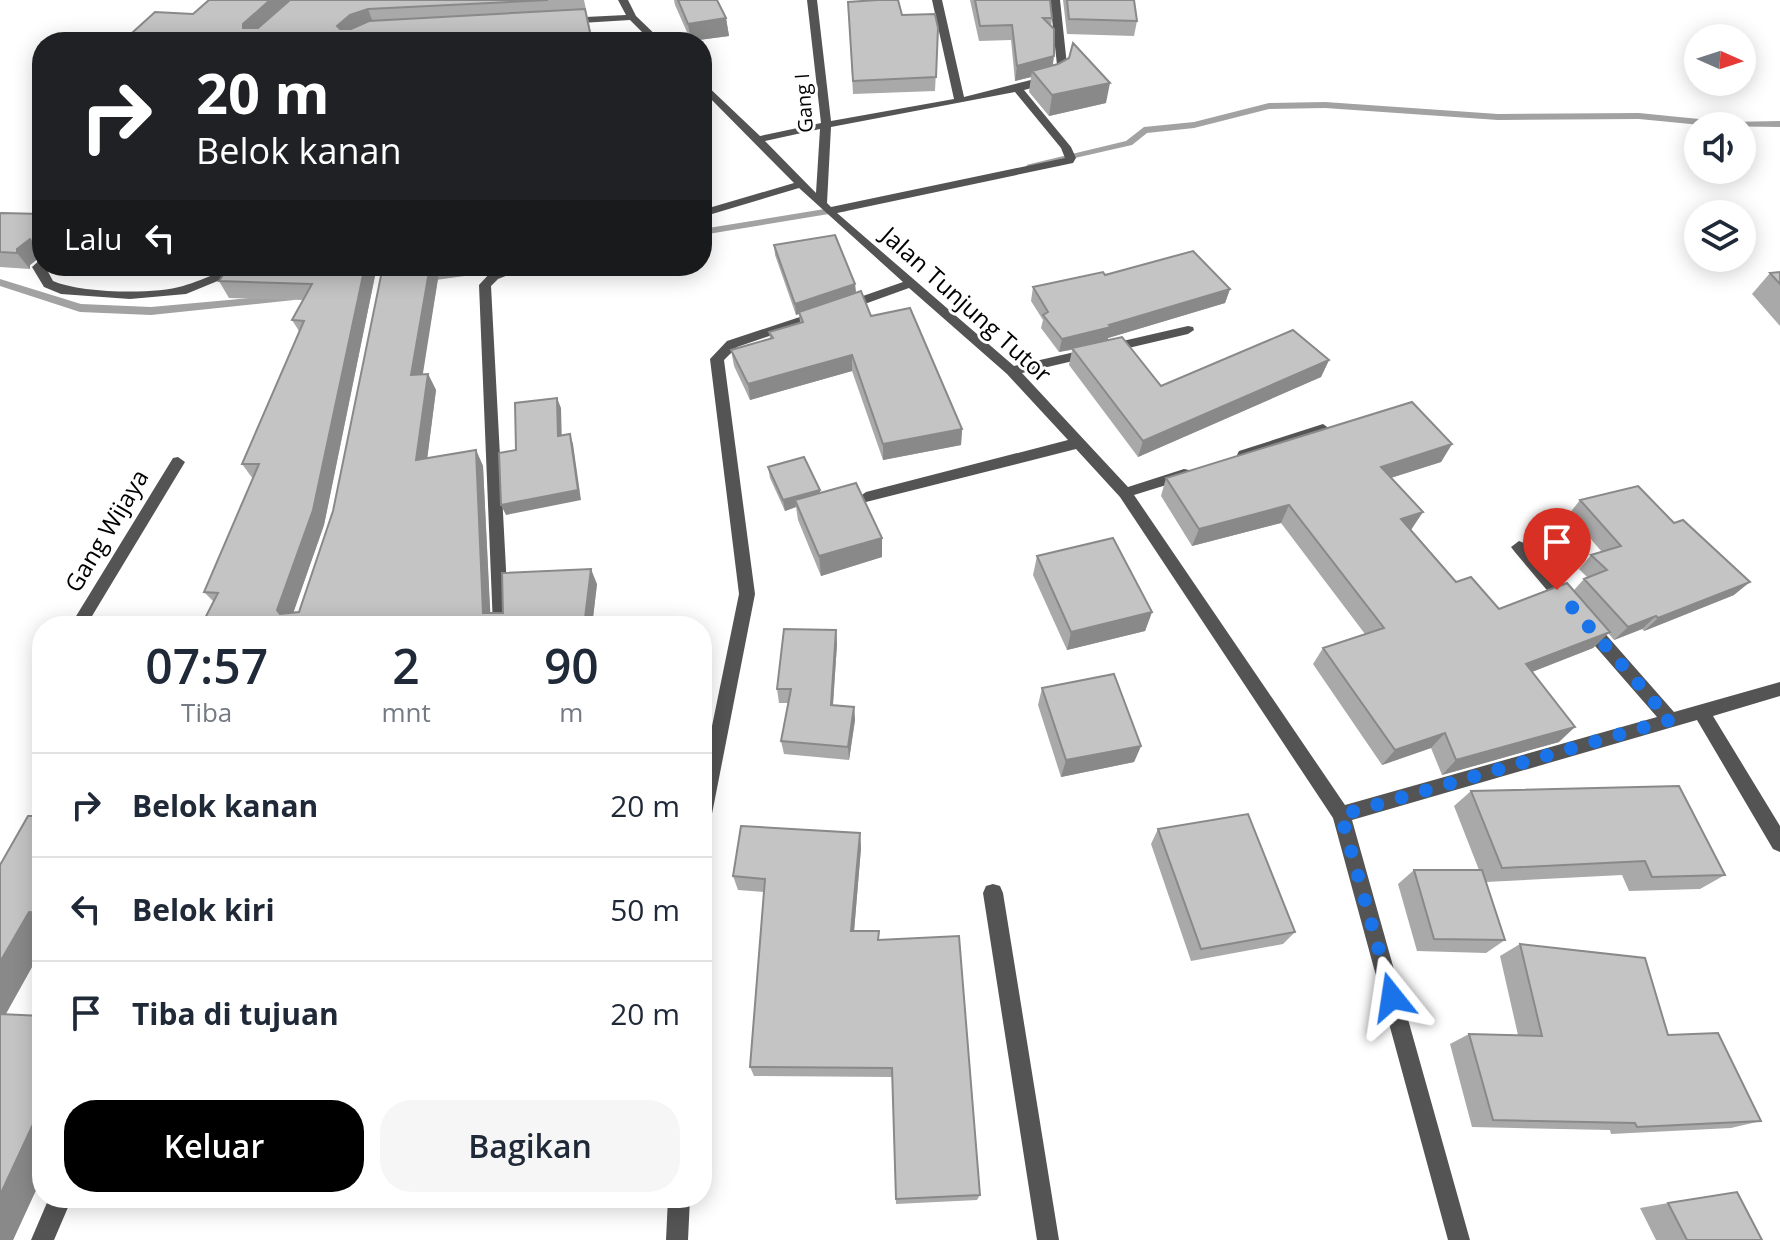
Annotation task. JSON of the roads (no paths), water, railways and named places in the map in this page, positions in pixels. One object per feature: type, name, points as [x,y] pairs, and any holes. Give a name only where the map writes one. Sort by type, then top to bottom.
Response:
[{"type":"street","points":[[623,0],[632,17],[648,32]]},
{"type":"street","name":"Gang I","points":[[812,0],[826,124],[825,207]]},
{"type":"street","points":[[937,0],[960,101]]},
{"type":"street","points":[[760,139],[1018,89],[1059,76],[1062,65],[1055,0]]},
{"type":"street","points":[[552,22],[632,17]]},
{"type":"street","points":[[825,207],[1069,161],[1071,158],[1066,147],[1018,89]]},
{"type":"street","name":"Jalan Tunjung Tutor","points":[[712,93],[825,207],[1012,371],[1125,493],[1341,815],[1459,1240]]},
{"type":"street","points":[[712,211],[801,184]]},
{"type":"street","points":[[43,276],[48,284],[65,291],[130,295],[182,291],[222,276]]},
{"type":"street","points":[[494,276],[485,285],[501,616]]},
{"type":"street","points":[[712,769],[747,594],[717,359],[732,344],[910,284]]},
{"type":"street","points":[[1012,371],[1188,330]]},
{"type":"street","points":[[1224,461],[1323,429]]},
{"type":"street","points":[[866,497],[1078,443]]},
{"type":"street","name":"Gang Wijaya","points":[[84,616],[178,462]]},
{"type":"street","points":[[1125,493],[1196,470]]},
{"type":"street","points":[[1519,547],[1670,720]]},
{"type":"street","points":[[1341,815],[1780,689]]},
{"type":"street","points":[[1701,712],[1780,843]]},
{"type":"street","points":[[993,893],[1048,1240]]},
{"type":"street","points":[[42,1240],[56,1208]]},
{"type":"street","points":[[677,1240],[679,1208]]},
{"type":"waterway","points":[[1031,165],[1129,143],[1144,130],[1194,125],[1269,106],[1325,105],[1498,117],[1639,116],[1729,125],[1780,124]]},
{"type":"waterway","points":[[712,230],[843,209]]},
{"type":"waterway","points":[[421,279],[443,276]]},
{"type":"waterway","points":[[0,282],[80,308],[151,311],[294,297]]}]
